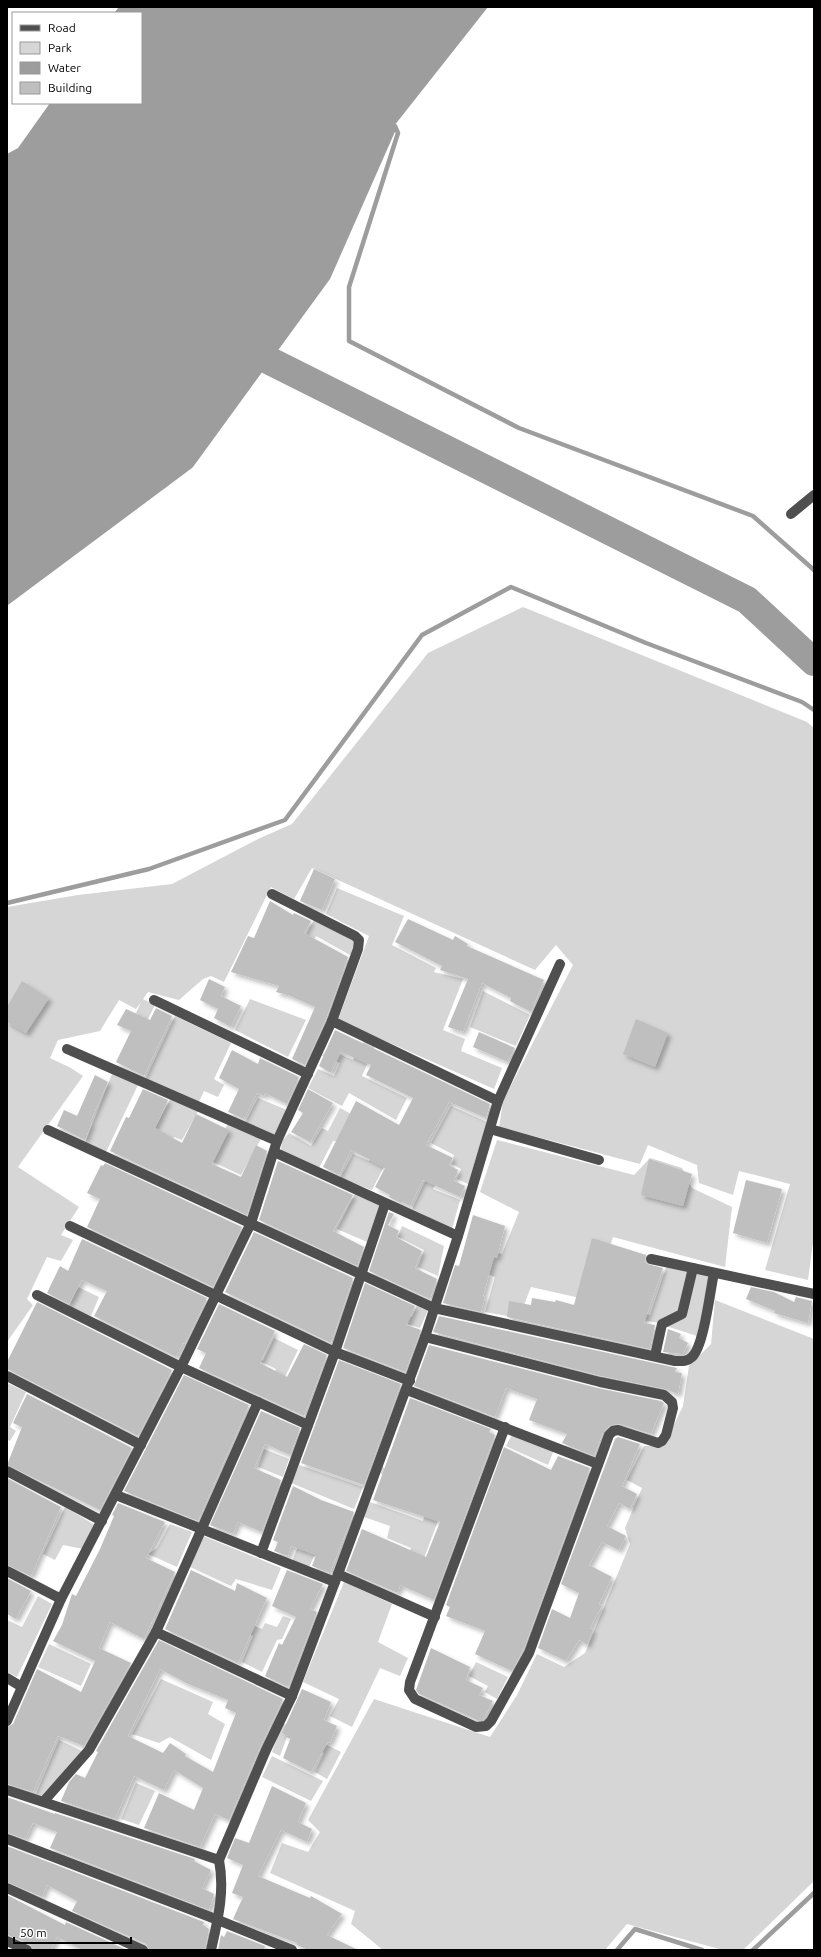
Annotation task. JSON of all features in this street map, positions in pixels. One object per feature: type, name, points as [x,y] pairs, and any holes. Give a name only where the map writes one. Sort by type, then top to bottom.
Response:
[{"type":"street","points":[[791,514],[814,495]]},
{"type":"street","points":[[804,502],[814,508]]},
{"type":"street","points":[[7,1721],[61,1599],[142,1445],[251,1223],[277,1141],[332,1021],[358,949],[359,940],[355,936],[272,894]]},
{"type":"street","points":[[211,1950],[218,1920],[222,1892],[222,1877],[218,1860],[266,1750],[292,1696],[337,1578],[425,1337],[458,1236],[498,1100],[560,964]]},
{"type":"street","points":[[154,1000],[308,1074]]},
{"type":"street","points":[[332,1021],[498,1100]]},
{"type":"street","points":[[67,1049],[277,1141]]},
{"type":"street","points":[[490,1129],[599,1160]]},
{"type":"street","points":[[48,1130],[434,1308],[655,1356],[686,1362],[695,1354],[699,1345],[714,1273]]},
{"type":"street","points":[[274,1152],[385,1204],[458,1236]]},
{"type":"street","points":[[261,1553],[335,1352],[385,1204]]},
{"type":"street","points":[[70,1226],[215,1296],[408,1386],[598,1464]]},
{"type":"street","points":[[651,1259],[814,1294]]},
{"type":"street","points":[[655,1356],[662,1324],[682,1314],[693,1268]]},
{"type":"street","points":[[37,1295],[181,1367],[308,1425]]},
{"type":"street","points":[[425,1337],[600,1382],[664,1395],[672,1402],[673,1408],[666,1435],[662,1441],[658,1443],[652,1443],[618,1430],[613,1431],[609,1435],[529,1653],[499,1708],[486,1726],[476,1727],[415,1699],[409,1690],[410,1682],[505,1427]]},
{"type":"street","points":[[7,1376],[142,1445]]},
{"type":"street","points":[[44,1802],[89,1750],[156,1632],[200,1529],[258,1402]]},
{"type":"street","points":[[7,1471],[102,1522]]},
{"type":"street","points":[[116,1495],[261,1553],[337,1578],[435,1616]]},
{"type":"street","points":[[7,1571],[61,1599]]},
{"type":"street","points":[[156,1632],[292,1696]]},
{"type":"street","points":[[7,1678],[22,1687]]},
{"type":"street","points":[[7,1790],[218,1860]]},
{"type":"street","points":[[7,1839],[292,1950]]},
{"type":"street","points":[[7,1888],[143,1950]]},
{"type":"street","points":[[7,1941],[27,1950]]},
{"type":"green space","points":[[523,607],[807,722],[814,728],[814,1235],[808,1280],[765,1270],[790,1184],[739,1171],[733,1195],[699,1183],[697,1165],[648,1145],[640,1164],[499,1127],[503,1101],[573,965],[556,945],[535,970],[312,868],[294,899],[271,887],[224,982],[211,976],[203,979],[179,1000],[148,992],[143,999],[155,1005],[141,1033],[141,1017],[136,1013],[141,1002],[136,1009],[119,1000],[100,1031],[58,1040],[50,1058],[71,1068],[83,1076],[18,1167],[79,1207],[61,1235],[73,1240],[61,1261],[47,1257],[27,1299],[33,1305],[7,1342],[7,907],[78,895],[172,884],[260,838],[292,824],[428,653]]},
{"type":"green space","points":[[337,888],[404,916],[392,945],[436,968],[434,972],[463,979],[443,1030],[465,1039],[461,1051],[502,1068],[494,1089],[338,1020],[369,936],[326,914]]},
{"type":"green space","points":[[314,920],[354,941],[355,945],[352,956],[316,936],[309,948],[301,944]]},
{"type":"green space","points":[[483,991],[530,1015],[516,1046],[470,1027]]},
{"type":"green space","points":[[250,999],[306,1020],[288,1057],[235,1030]]},
{"type":"green space","points":[[175,1016],[231,1043],[214,1079],[224,1085],[218,1097],[204,1091],[198,1104],[145,1080]]},
{"type":"green space","points":[[365,1040],[375,1046],[362,1076],[407,1098],[396,1120],[349,1093],[342,1106],[308,1088],[318,1069],[334,1076],[340,1063],[322,1056],[327,1049],[353,1060]]},
{"type":"green space","points":[[112,1074],[138,1085],[106,1152],[85,1143]]},
{"type":"green space","points":[[171,1098],[198,1111],[182,1140],[174,1137],[170,1144],[151,1135]]},
{"type":"green space","points":[[258,1098],[287,1110],[274,1136],[245,1123]]},
{"type":"green space","points":[[451,1106],[487,1122],[468,1184],[457,1179],[461,1169],[452,1164],[454,1155],[431,1143]]},
{"type":"green space","points":[[340,1108],[355,1116],[340,1142],[333,1141],[319,1168],[281,1151],[282,1141],[289,1133],[311,1146],[322,1128],[328,1131]]},
{"type":"green space","points":[[228,1123],[262,1137],[241,1175],[211,1161]]},
{"type":"green space","points":[[391,1124],[404,1128],[372,1190],[340,1178],[353,1154],[369,1161]]},
{"type":"green space","points":[[497,1140],[634,1175],[650,1158],[682,1168],[692,1188],[732,1207],[725,1267],[613,1237],[593,1301],[531,1287],[519,1318],[485,1312],[495,1277],[461,1264],[471,1243],[502,1254],[519,1212],[480,1192]]},
{"type":"green space","points":[[430,1171],[440,1176],[433,1189],[460,1200],[452,1229],[412,1209]]},
{"type":"green space","points":[[355,1194],[382,1204],[367,1242],[337,1229]]},
{"type":"green space","points":[[402,1226],[444,1246],[438,1276],[418,1267],[424,1250],[398,1237]]},
{"type":"green space","points":[[667,1265],[689,1270],[679,1313],[659,1323],[620,1316],[608,1303],[650,1315]]},
{"type":"green space","points":[[695,1272],[710,1275],[697,1336],[666,1326],[684,1317]]},
{"type":"green space","points":[[78,1287],[99,1297],[91,1316],[69,1306]]},
{"type":"green space","points":[[715,1300],[814,1339],[814,1881],[743,1950],[723,1950],[627,1924],[605,1950],[383,1950],[351,1924],[355,1911],[270,1873],[282,1843],[308,1852],[320,1832],[308,1820],[374,1699],[490,1737],[517,1695],[537,1654],[564,1667],[585,1653],[630,1544],[625,1528],[642,1488],[627,1480],[644,1446],[655,1446],[665,1443],[683,1406],[689,1366],[711,1344]]},
{"type":"green space","points":[[377,1301],[412,1317],[418,1303],[429,1308],[420,1328],[373,1313]]},
{"type":"green space","points":[[274,1338],[298,1350],[284,1379],[274,1375],[276,1369],[234,1348],[263,1361]]},
{"type":"green space","points":[[7,1383],[26,1392],[10,1427],[16,1431],[10,1441],[7,1440]]},
{"type":"green space","points":[[513,1433],[554,1450],[548,1465],[506,1446]]},
{"type":"green space","points":[[264,1449],[289,1459],[283,1477],[258,1467]]},
{"type":"green space","points":[[299,1465],[363,1487],[354,1509],[291,1483]]},
{"type":"green space","points":[[382,1467],[443,1492],[432,1519],[438,1521],[413,1587],[403,1566],[411,1548],[387,1538],[390,1526],[364,1517],[370,1502],[423,1521],[430,1494],[381,1474]]},
{"type":"green space","points":[[65,1507],[95,1525],[83,1549],[63,1545],[55,1560],[43,1554]]},
{"type":"green space","points":[[170,1524],[192,1532],[177,1567],[148,1554],[157,1548]]},
{"type":"green space","points":[[201,1535],[281,1568],[272,1590],[236,1579],[231,1586],[188,1566]]},
{"type":"green space","points":[[302,1535],[320,1543],[317,1557],[314,1556],[309,1568],[292,1562]]},
{"type":"green space","points":[[344,1582],[392,1604],[378,1642],[408,1658],[400,1676],[380,1668],[352,1727],[330,1716],[339,1699],[303,1682]]},
{"type":"green space","points":[[38,1596],[52,1604],[17,1677],[7,1672],[7,1620],[22,1627]]},
{"type":"green space","points":[[283,1616],[291,1619],[282,1639],[277,1640],[262,1672],[242,1662],[253,1636],[223,1623],[234,1618],[262,1629],[265,1623],[277,1627]]},
{"type":"green space","points":[[49,1644],[91,1664],[81,1686],[38,1667]]},
{"type":"green space","points":[[476,1662],[508,1677],[497,1699],[485,1692],[488,1686],[469,1676]]},
{"type":"green space","points":[[161,1679],[213,1702],[208,1714],[225,1724],[211,1760],[170,1737],[159,1743],[132,1734]]},
{"type":"green space","points":[[283,1723],[341,1752],[327,1779],[315,1772],[324,1753],[287,1737],[280,1756],[272,1752]]},
{"type":"green space","points":[[59,1740],[82,1751],[43,1797],[36,1794]]},
{"type":"green space","points":[[272,1756],[323,1781],[311,1801],[262,1777]]},
{"type":"green space","points":[[136,1783],[155,1791],[139,1825],[121,1819]]},
{"type":"water","points":[[119,7],[488,7],[394,126],[328,278],[191,466],[7,603],[7,154],[18,148],[49,104],[142,104],[142,12],[115,12]]},
{"type":"building","points":[[314,869],[335,879],[322,910],[300,901]]},
{"type":"building","points":[[270,901],[293,915],[294,913],[311,921],[304,933],[348,957],[326,1019],[305,1065],[292,1059],[315,1007],[288,995],[276,992],[279,986],[231,972],[248,936],[254,938]]},
{"type":"building","points":[[408,919],[453,940],[455,936],[468,944],[467,946],[544,980],[531,1012],[510,1001],[511,998],[482,983],[463,1032],[448,1027],[468,979],[440,970],[442,966],[395,942]]},
{"type":"building","points":[[209,979],[225,987],[221,996],[241,1006],[231,1027],[214,1018],[218,1009],[200,1000]]},
{"type":"building","points":[[22,981],[49,998],[26,1033],[7,1022],[7,1007]]},
{"type":"building","points":[[156,1008],[172,1016],[144,1076],[116,1062],[131,1031],[117,1025],[126,1009],[150,1020]]},
{"type":"building","points":[[636,1019],[668,1033],[655,1067],[623,1054]]},
{"type":"building","points":[[335,1030],[490,1104],[486,1118],[449,1102],[426,1145],[453,1158],[449,1165],[458,1170],[454,1181],[465,1186],[460,1197],[423,1180],[410,1206],[402,1202],[401,1203],[375,1187],[385,1168],[351,1150],[339,1175],[323,1167],[356,1101],[399,1125],[413,1098],[366,1075],[371,1065],[341,1052],[331,1073],[319,1066]]},
{"type":"building","points":[[479,1032],[515,1048],[508,1062],[473,1047]]},
{"type":"building","points":[[232,1050],[258,1064],[260,1058],[299,1077],[287,1104],[265,1093],[264,1096],[257,1093],[244,1119],[228,1112],[239,1089],[219,1078]]},
{"type":"building","points":[[95,1075],[108,1082],[90,1122],[92,1122],[85,1140],[57,1126],[64,1110],[77,1116]]},
{"type":"building","points":[[143,1089],[168,1100],[155,1128],[182,1143],[196,1114],[229,1130],[212,1164],[241,1177],[256,1145],[267,1151],[247,1215],[110,1151],[126,1117],[129,1118]]},
{"type":"building","points":[[308,1089],[333,1103],[310,1142],[291,1132],[303,1113],[298,1110]]},
{"type":"building","points":[[649,1159],[692,1174],[683,1206],[641,1195]]},
{"type":"building","points":[[278,1161],[353,1195],[333,1231],[364,1247],[357,1266],[259,1220]]},
{"type":"building","points":[[105,1163],[242,1227],[213,1287],[87,1227],[100,1199],[87,1193],[101,1165],[103,1166]]},
{"type":"building","points":[[746,1180],[782,1189],[767,1243],[733,1233]]},
{"type":"building","points":[[389,1212],[394,1214],[388,1225],[399,1231],[396,1237],[422,1251],[415,1268],[437,1279],[430,1299],[369,1271]]},
{"type":"building","points":[[473,1215],[505,1226],[497,1258],[494,1257],[483,1296],[485,1297],[481,1312],[443,1303],[455,1265],[459,1266]]},
{"type":"building","points":[[254,1232],[353,1278],[331,1343],[225,1292]]},
{"type":"building","points":[[592,1238],[646,1255],[645,1261],[647,1264],[663,1268],[644,1323],[655,1325],[650,1349],[507,1317],[509,1301],[531,1305],[532,1298],[555,1302],[556,1300],[574,1305]]},
{"type":"building","points":[[82,1239],[207,1298],[185,1344],[183,1343],[176,1357],[94,1316],[107,1291],[82,1280],[69,1304],[47,1293],[60,1266],[68,1271]]},
{"type":"building","points":[[365,1283],[415,1306],[407,1325],[421,1330],[405,1372],[343,1348]]},
{"type":"building","points":[[751,1287],[774,1292],[794,1302],[796,1297],[812,1301],[808,1323],[774,1313],[775,1311],[746,1299]]},
{"type":"building","points":[[37,1302],[172,1370],[138,1436],[7,1369],[7,1362]]},
{"type":"building","points":[[219,1304],[275,1331],[260,1363],[287,1377],[304,1344],[327,1355],[304,1416],[199,1368],[206,1353],[197,1349]]},
{"type":"building","points":[[439,1316],[677,1368],[675,1372],[682,1373],[678,1394],[665,1389],[601,1376],[433,1332]]},
{"type":"building","points":[[668,1329],[681,1334],[679,1338],[688,1343],[683,1354],[663,1352]]},
{"type":"building","points":[[429,1345],[598,1388],[661,1401],[664,1403],[651,1434],[620,1424],[611,1425],[603,1432],[594,1456],[562,1443],[567,1434],[529,1420],[537,1399],[506,1388],[495,1417],[414,1386]]},
{"type":"building","points":[[339,1360],[401,1384],[364,1485],[301,1463]]},
{"type":"building","points":[[184,1375],[249,1405],[198,1521],[124,1491]]},
{"type":"building","points":[[27,1394],[132,1448],[100,1510],[7,1465],[22,1427],[13,1423]]},
{"type":"building","points":[[410,1398],[491,1429],[489,1432],[495,1435],[434,1600],[400,1585],[398,1593],[346,1571],[362,1529],[426,1557],[440,1522],[373,1500]]},
{"type":"building","points":[[261,1411],[300,1428],[290,1455],[265,1444],[254,1468],[281,1480],[262,1532],[238,1522],[233,1534],[210,1525]]},
{"type":"building","points":[[618,1437],[640,1444],[622,1486],[637,1494],[630,1509],[619,1503],[607,1526],[626,1536],[619,1550],[602,1542],[589,1565],[612,1577],[599,1604],[602,1606],[590,1628],[593,1630],[587,1645],[579,1640],[566,1661],[538,1648],[552,1609],[570,1618],[579,1593],[561,1584],[615,1439]]},
{"type":"building","points":[[504,1447],[551,1470],[558,1456],[590,1468],[524,1648],[512,1671],[475,1654],[485,1631],[446,1616],[450,1607],[446,1605]]},
{"type":"building","points":[[7,1478],[61,1507],[31,1576],[7,1565]]},
{"type":"building","points":[[293,1486],[321,1500],[354,1512],[330,1573],[312,1566],[316,1555],[291,1546],[288,1556],[274,1551],[278,1542],[273,1540]]},
{"type":"building","points":[[118,1503],[165,1522],[146,1558],[175,1572],[144,1639],[110,1622],[99,1648],[131,1663],[84,1746],[58,1736],[33,1792],[7,1784],[7,1727],[13,1724],[37,1669],[81,1692],[95,1661],[53,1641],[62,1625],[72,1594],[76,1596],[100,1549],[114,1516],[112,1515]]},
{"type":"building","points":[[191,1570],[235,1591],[237,1583],[267,1598],[238,1663],[165,1629]]},
{"type":"building","points":[[287,1570],[323,1584],[310,1609],[317,1612],[288,1687],[265,1676],[279,1643],[282,1645],[296,1617],[272,1606]]},
{"type":"building","points":[[7,1578],[31,1591],[16,1619],[7,1614]]},
{"type":"building","points":[[159,1640],[283,1699],[260,1747],[229,1820],[215,1814],[200,1847],[144,1828],[159,1793],[194,1810],[203,1788],[174,1770],[164,1790],[134,1776],[115,1819],[61,1801],[69,1782],[76,1774],[85,1778],[98,1752],[96,1751]],"holes":[[[160,1669],[186,1683],[228,1700],[225,1708],[236,1713],[213,1772],[185,1756],[186,1754],[170,1743],[163,1753],[128,1736]]]},
{"type":"building","points":[[431,1648],[470,1667],[466,1680],[483,1688],[479,1695],[493,1701],[483,1720],[477,1720],[419,1694],[416,1690]]},
{"type":"building","points":[[302,1689],[331,1702],[324,1720],[337,1726],[330,1743],[328,1742],[311,1772],[283,1758],[291,1737],[282,1733]]},
{"type":"building","points":[[272,1786],[306,1803],[298,1822],[312,1829],[307,1842],[281,1830],[258,1876],[310,1898],[311,1896],[342,1914],[327,1935],[358,1950],[308,1950],[297,1945],[297,1943],[233,1919],[243,1897],[232,1893],[243,1865],[227,1858],[235,1838],[249,1843]]},
{"type":"building","points":[[7,1797],[195,1859],[194,1861],[211,1870],[202,1888],[214,1894],[209,1910],[50,1848],[57,1832],[33,1823],[25,1839],[7,1833]]},
{"type":"building","points":[[7,1846],[204,1922],[203,1925],[209,1929],[205,1950],[149,1950],[146,1944],[72,1911],[77,1901],[47,1885],[42,1897],[7,1882]]},
{"type":"building","points":[[7,1895],[65,1925],[66,1922],[127,1950],[83,1950],[57,1937],[51,1950],[33,1950],[30,1944],[7,1935]]},
{"type":"building","points":[[227,1931],[265,1946],[264,1950],[218,1950],[221,1935],[224,1937]]},
{"type":"waterway","points":[[7,603],[191,466],[328,278],[395,126],[398,133],[349,287],[349,341],[519,428],[753,516],[814,570]]},
{"type":"waterway","points":[[234,343],[747,600],[814,662]]},
{"type":"waterway","points":[[7,903],[149,869],[285,820],[422,635],[511,587],[646,643],[802,702],[814,710]]},
{"type":"waterway","points":[[753,1950],[814,1893]]},
{"type":"waterway","points":[[617,1950],[635,1929],[702,1950]]}]
